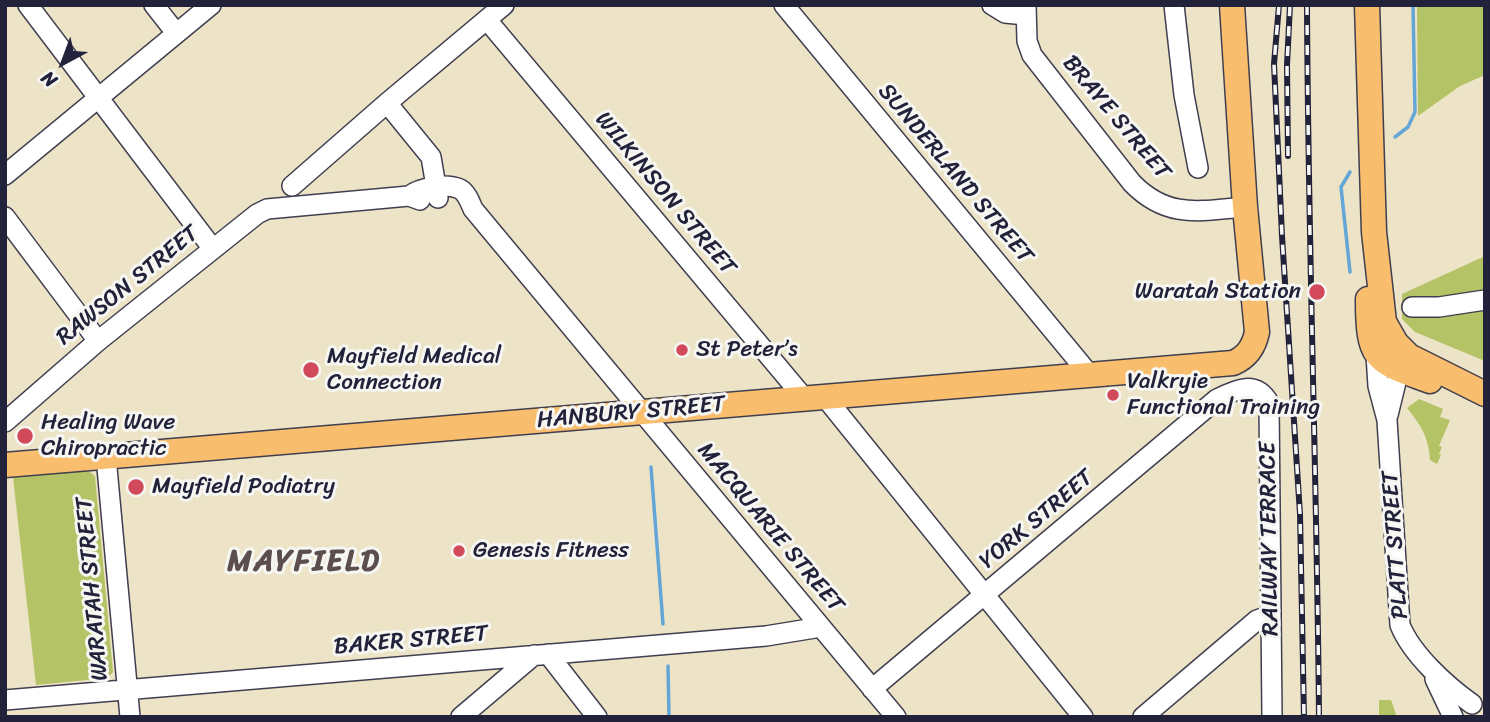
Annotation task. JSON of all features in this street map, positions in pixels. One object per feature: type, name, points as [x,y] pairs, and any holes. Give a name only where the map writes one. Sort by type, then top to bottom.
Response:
[{"type":"main road","points":[[1232,5],[1245,207]]},
{"type":"main road","points":[[1367,5],[1378,311],[1385,342],[1398,362],[1399,370]]},
{"type":"main road","name":"HANBURY STREET","points":[[5,465],[1221,365],[1238,361],[1251,350],[1256,339],[1245,207]]},
{"type":"main road","points":[[1378,311],[1370,342],[1376,355],[1399,370],[1485,403]]},
{"type":"main road","points":[[1378,311],[1389,333],[1409,356],[1485,394]]},
{"type":"street","points":[[28,5],[213,249]]},
{"type":"street","points":[[154,5],[176,33]]},
{"type":"street","points":[[5,175],[211,5]]},
{"type":"street","points":[[292,186],[504,5]]},
{"type":"street","name":"SUNDERLAND STREET","points":[[784,5],[1089,374]]},
{"type":"street","name":"BRAYE STREET","points":[[992,5],[1005,13],[1026,10],[1027,41],[1032,55],[1132,183],[1143,193],[1176,210],[1245,207]]},
{"type":"street","points":[[1174,5],[1184,95],[1198,168]]},
{"type":"street","name":"WILKINSON STREET","points":[[487,20],[815,398],[1083,717]]},
{"type":"street","points":[[387,103],[432,157],[438,193]]},
{"type":"street","name":"MACQUARIE STREET","points":[[409,196],[422,201],[438,193],[459,189],[467,196],[473,209],[896,717]]},
{"type":"street","name":"RAWSON STREET","points":[[5,422],[98,341],[257,214],[267,209],[291,206],[409,196]]},
{"type":"street","points":[[5,218],[98,341]]},
{"type":"street","points":[[1412,307],[1439,307],[1485,300]]},
{"type":"street","name":"PLATT STREET","points":[[1376,355],[1378,386],[1387,420],[1399,621],[1406,637],[1426,663],[1454,717]]},
{"type":"street","name":"PLATT STREET","points":[[1387,420],[1399,370]]},
{"type":"street","name":"RAILWAY TERRACE","points":[[1234,390],[1253,389],[1263,393],[1269,403],[1272,717]]},
{"type":"street","name":"YORK STREET","points":[[872,689],[1217,399],[1234,390]]},
{"type":"street","name":"WARATAH STREET","points":[[106,457],[126,690],[131,717]]},
{"type":"street","points":[[1143,717],[1258,620],[1271,615]]},
{"type":"street","name":"BAKER STREET","points":[[5,700],[766,636],[821,627]]},
{"type":"street","points":[[461,717],[541,654],[597,717]]},
{"type":"street","name":"PLATT STREET","points":[[1426,663],[1479,704]]},
{"type":"street","points":[[1454,717],[1461,708],[1479,704]]},
{"type":"green space","points":[[1417,5],[1485,5],[1485,75],[1460,86],[1418,116]]},
{"type":"green space","points":[[1485,256],[1485,361],[1415,332],[1402,319],[1402,294]]},
{"type":"green space","points":[[1419,399],[1443,409],[1440,417],[1450,420],[1439,446],[1442,447],[1437,464],[1430,460],[1423,432],[1407,408]]},
{"type":"green space","points":[[86,469],[95,476],[113,672],[108,678],[36,685],[13,477]]},
{"type":"green space","points":[[1379,700],[1391,700],[1397,717],[1379,717]]},
{"type":"waterway","points":[[1395,137],[1408,127],[1415,112],[1413,5]]},
{"type":"waterway","points":[[1350,172],[1341,187],[1350,272]]},
{"type":"waterway","points":[[651,467],[663,624]]},
{"type":"waterway","points":[[668,666],[669,717]]},
{"type":"railway","points":[[1279,5],[1274,64],[1300,514],[1304,717]]},
{"type":"railway","points":[[1288,156],[1287,65],[1290,5]]},
{"type":"railway","points":[[1307,5],[1319,717]]},
{"type":"place","name":"Waratah Station","points":[[1317,292]]},
{"type":"place","name":"St Peter’s","points":[[682,350]]},
{"type":"place","name":"Mayfield Medical Connection","points":[[311,370]]},
{"type":"place","name":"Valkryie Functional Training","points":[[1113,395]]},
{"type":"place","name":"Healing Wave Chiropractic","points":[[25,436]]},
{"type":"place","name":"Mayfield Podiatry","points":[[136,487]]},
{"type":"place","name":"Genesis Fitness","points":[[459,551]]},
{"type":"district","name":"MAYFIELD","points":[[304,562]]}]
